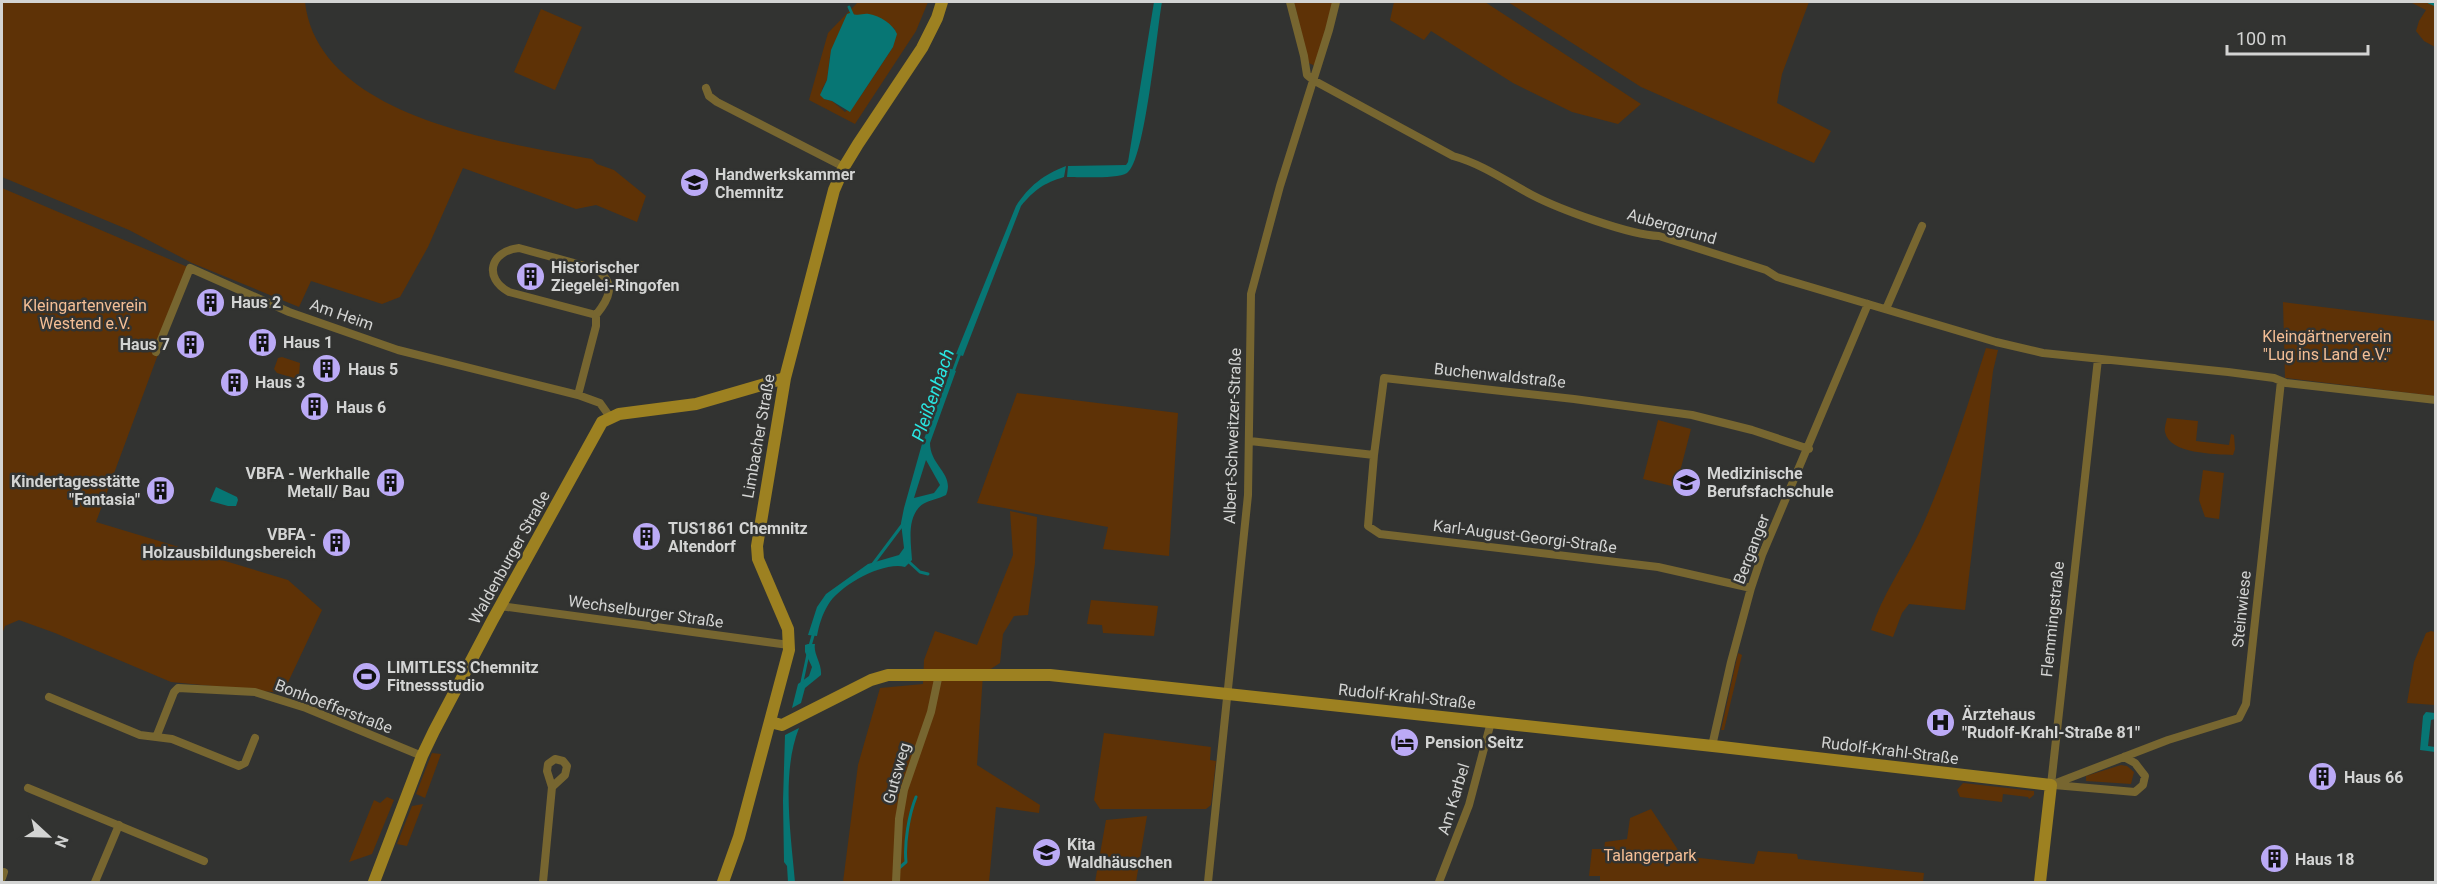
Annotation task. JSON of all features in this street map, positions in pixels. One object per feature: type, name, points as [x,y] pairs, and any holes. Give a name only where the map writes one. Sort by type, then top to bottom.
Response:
[{"type":"street","name":"Limbacher Straße","points":[[723,882],[735,852],[776,724],[789,645],[788,629],[758,559],[757,546],[785,378],[834,190],[844,167],[921,48],[938,18],[942,2]]},
{"type":"street","points":[[1290,2],[1307,75],[1313,80],[1336,2]]},
{"type":"street","name":"Auberggrund","points":[[1313,80],[1453,156],[1467,160],[1542,200],[1644,235],[1669,239],[1766,270],[1777,277],[1868,304],[2043,353],[2098,359]]},
{"type":"street","name":"Albert-Schweitzer-Straße","points":[[1208,882],[1248,495],[1251,294],[1268,228],[1313,80]]},
{"type":"street","points":[[706,87],[709,96],[717,102],[844,167]]},
{"type":"street","points":[[1886,309],[1922,226]]},
{"type":"street","points":[[578,395],[596,326],[596,315],[605,305],[609,285],[605,275],[596,269],[519,248],[507,249],[493,265],[493,276],[499,286],[509,292],[596,315]]},
{"type":"street","name":"Am Heim","points":[[156,352],[190,268],[289,312],[398,350],[578,395],[600,403],[610,417]]},
{"type":"street","name":"Berganger","points":[[1712,746],[1751,588],[1762,555],[1868,304]]},
{"type":"street","points":[[2098,359],[2228,372],[2286,383],[2436,400]]},
{"type":"street","name":"Flemmingstraße","points":[[2040,882],[2098,359]]},
{"type":"street","points":[[610,417],[696,404],[785,378]]},
{"type":"street","name":"Buchenwaldstraße","points":[[1374,454],[1384,378],[1574,399],[1692,415],[1752,430],[1809,448]]},
{"type":"street","name":"Steinwiese","points":[[2051,785],[2168,740],[2239,718],[2246,704],[2281,381]]},
{"type":"street","name":"Waldenburger Straße","points":[[374,882],[422,756],[500,606],[602,422],[610,417]]},
{"type":"street","points":[[1250,441],[1374,454]]},
{"type":"street","name":"Karl-August-Georgi-Straße","points":[[1374,454],[1368,526],[1380,534],[1658,567],[1751,588]]},
{"type":"street","name":"Wechselburger Straße","points":[[500,606],[789,645]]},
{"type":"street","name":"Gutsweg","points":[[896,882],[899,819],[904,790],[931,712],[939,674]]},
{"type":"street","name":"Rudolf-Krahl-Straße","points":[[776,724],[804,714],[871,680],[888,675],[1050,675],[2051,785]]},
{"type":"street","name":"Bonhoefferstraße","points":[[157,735],[174,692],[178,688],[255,692],[306,708],[422,756]]},
{"type":"street","points":[[49,697],[140,735],[157,735],[172,739],[239,766],[245,763],[255,738]]},
{"type":"street","name":"Am Karbel","points":[[1439,882],[1469,805],[1491,722]]},
{"type":"street","points":[[2051,785],[2135,792],[2143,785],[2145,776],[2135,763],[2124,757]]},
{"type":"street","points":[[28,788],[204,861]]},
{"type":"street","points":[[543,882],[552,788]]},
{"type":"street","points":[[95,882],[119,825]]},
{"type":"green space","points":[[2,2],[305,2],[317,41],[343,73],[378,98],[419,117],[465,132],[592,159],[597,164],[614,170],[646,196],[637,222],[596,205],[576,209],[463,168],[428,247],[400,297],[382,304],[311,281],[299,307],[192,263],[129,230],[2,177]]},
{"type":"green space","points":[[858,2],[928,2],[916,31],[855,124],[809,100],[828,33]],"holes":[[[850,13],[860,17],[871,15],[895,29],[893,47],[858,100],[845,112],[832,101],[824,99],[822,89],[827,80],[830,56]]]},
{"type":"green space","points":[[1294,2],[1333,2],[1315,66],[1309,63]]},
{"type":"green space","points":[[1394,2],[1485,2],[1641,104],[1618,124],[1572,112],[1513,83],[1431,31],[1424,40],[1390,20]]},
{"type":"green space","points":[[1508,2],[1809,2],[1782,74],[1777,103],[1831,131],[1814,163],[1641,87]]},
{"type":"green space","points":[[2410,2],[2435,2],[2435,47],[2424,41],[2416,31],[2426,10]]},
{"type":"green space","points":[[541,9],[582,27],[555,90],[514,72]]},
{"type":"green space","name":"Kleingartenverein Westend e.V.","points":[[2,188],[190,268],[96,522],[288,580],[322,610],[283,693],[171,682],[19,620],[5,626],[2,634]]},
{"type":"green space","name":"Kleingärtnerverein \"Lug ins Land e.V.\"","points":[[2283,302],[2435,321],[2435,396],[2285,378]]},
{"type":"green space","points":[[1986,348],[1998,350],[1993,371],[1965,610],[1909,604],[1902,613],[1893,637],[1871,630],[1881,605],[1930,509],[1956,441]]},
{"type":"green space","points":[[282,357],[300,363],[299,375],[294,378],[277,373],[274,369],[278,358]]},
{"type":"green space","points":[[1017,393],[1178,413],[1169,556],[1103,549],[1108,527],[977,503]]},
{"type":"green space","points":[[2167,418],[2198,421],[2196,441],[2229,445],[2231,434],[2234,435],[2233,455],[2194,451],[2175,445],[2168,439],[2165,432]]},
{"type":"green space","points":[[1658,420],[1691,429],[1676,487],[1643,479]]},
{"type":"green space","points":[[2203,470],[2224,473],[2219,519],[2205,517],[2199,500]]},
{"type":"green space","points":[[1010,511],[1037,517],[1035,563],[1028,615],[1014,616],[1003,634],[1000,663],[983,674],[977,765],[1040,805],[1039,813],[996,807],[989,882],[843,882],[858,765],[880,688],[923,684],[924,660],[935,631],[977,645],[1013,555]]},
{"type":"green space","points":[[1091,600],[1158,606],[1154,636],[1103,633],[1102,625],[1087,624]]},
{"type":"green space","points":[[2435,632],[2435,705],[2407,703],[2414,662],[2426,633]]},
{"type":"green space","points":[[1738,653],[1742,655],[1724,730],[1721,730]]},
{"type":"green space","points":[[1104,733],[1211,747],[1210,760],[1216,761],[1211,805],[1206,809],[1100,809],[1094,800]]},
{"type":"green space","points":[[432,753],[441,754],[425,798],[416,794]]},
{"type":"green space","points":[[2121,765],[2127,766],[2134,772],[2131,784],[2086,781],[2086,776]]},
{"type":"green space","points":[[1963,783],[2034,791],[2034,795],[2029,799],[2003,794],[2002,802],[1960,797],[1957,790]]},
{"type":"green space","points":[[387,797],[394,800],[372,854],[349,862],[374,800],[380,803]]},
{"type":"green space","points":[[423,804],[407,846],[397,844],[412,806]]},
{"type":"green space","name":"Talangerpark","points":[[1651,809],[1682,856],[1754,864],[1758,851],[1797,854],[1798,859],[1924,873],[1923,882],[1600,882],[1600,876],[1589,876],[1592,849],[1604,849],[1605,842],[1627,839],[1630,818]]},
{"type":"green space","points":[[1147,816],[1136,882],[1095,882],[1106,820]]},
{"type":"water","points":[[1154,2],[1162,2],[1145,121],[1133,164],[1127,173],[1122,175],[1067,177],[1068,166],[1126,165],[1128,162]]},
{"type":"water","points":[[847,14],[869,14],[886,21],[897,34],[893,47],[850,112],[820,95],[827,80],[831,50]]},
{"type":"water","points":[[1066,166],[1064,177],[1040,188],[1021,206],[963,356],[956,354],[1016,206],[1037,182]]},
{"type":"water","points":[[949,368],[956,371],[930,443],[934,458],[945,475],[948,488],[946,495],[923,504],[914,515],[911,530],[912,560],[905,567],[896,566],[874,571],[851,583],[828,605],[817,636],[808,635],[817,607],[826,594],[868,564],[899,555],[904,548],[901,523],[904,508],[922,444],[949,375]],"holes":[[[926,460],[940,485],[934,493],[914,498]]]},
{"type":"water","points":[[216,487],[237,497],[236,506],[210,501]]},
{"type":"water","points":[[815,644],[821,675],[805,688],[801,703],[792,708],[798,684],[809,676],[812,667],[805,652],[805,645]]},
{"type":"water","points":[[2426,712],[2435,713],[2435,719],[2431,720],[2428,746],[2435,747],[2435,752],[2420,750],[2423,716]]},
{"type":"water","points":[[799,728],[793,746],[789,784],[795,882],[788,882],[787,866],[784,862],[785,735]]},
{"type":"waterway","points":[[2429,2],[2436,5]]},
{"type":"waterway","points":[[849,7],[853,16]]},
{"type":"waterway","name":"Pleißenbach","points":[[953,372],[960,353]]},
{"type":"waterway","points":[[873,564],[903,524]]},
{"type":"waterway","points":[[908,561],[920,572],[928,574]]},
{"type":"waterway","name":"Pleißenbach","points":[[810,646],[814,632]]},
{"type":"waterway","points":[[802,682],[808,654]]},
{"type":"waterway","points":[[898,869],[906,862],[908,829],[916,797]]},
{"type":"place","name":"Handwerkskammer Chemnitz","points":[[694,183]]},
{"type":"place","name":"Historischer Ziegelei-Ringofen","points":[[530,276]]},
{"type":"place","name":"Haus 2","points":[[210,302]]},
{"type":"place","name":"Haus 1","points":[[262,342]]},
{"type":"place","name":"Haus 7","points":[[191,344]]},
{"type":"place","name":"Haus 5","points":[[327,369]]},
{"type":"place","name":"Haus 3","points":[[234,382]]},
{"type":"place","name":"Haus 6","points":[[315,407]]},
{"type":"place","name":"VBFA - Werkhalle Metall/ Bau","points":[[391,482]]},
{"type":"place","name":"Medizinische Berufsfachschule","points":[[1686,482]]},
{"type":"place","name":"Kindertagesstätte \"Fantasia\"","points":[[161,490]]},
{"type":"place","name":"TUS1861 Chemnitz Altendorf","points":[[647,537]]},
{"type":"place","name":"VBFA - Holzausbildungsbereich","points":[[337,543]]},
{"type":"place","name":"LIMITLESS Chemnitz Fitnessstudio","points":[[366,676]]},
{"type":"place","name":"Ärztehaus \"Rudolf-Krahl-Straße 81\"","points":[[1941,723]]},
{"type":"place","name":"Pension Seitz","points":[[1404,742]]},
{"type":"place","name":"Haus 66","points":[[2323,777]]},
{"type":"place","name":"Kita Waldhäuschen","points":[[1046,853]]},
{"type":"place","name":"Haus 18","points":[[2274,859]]}]
